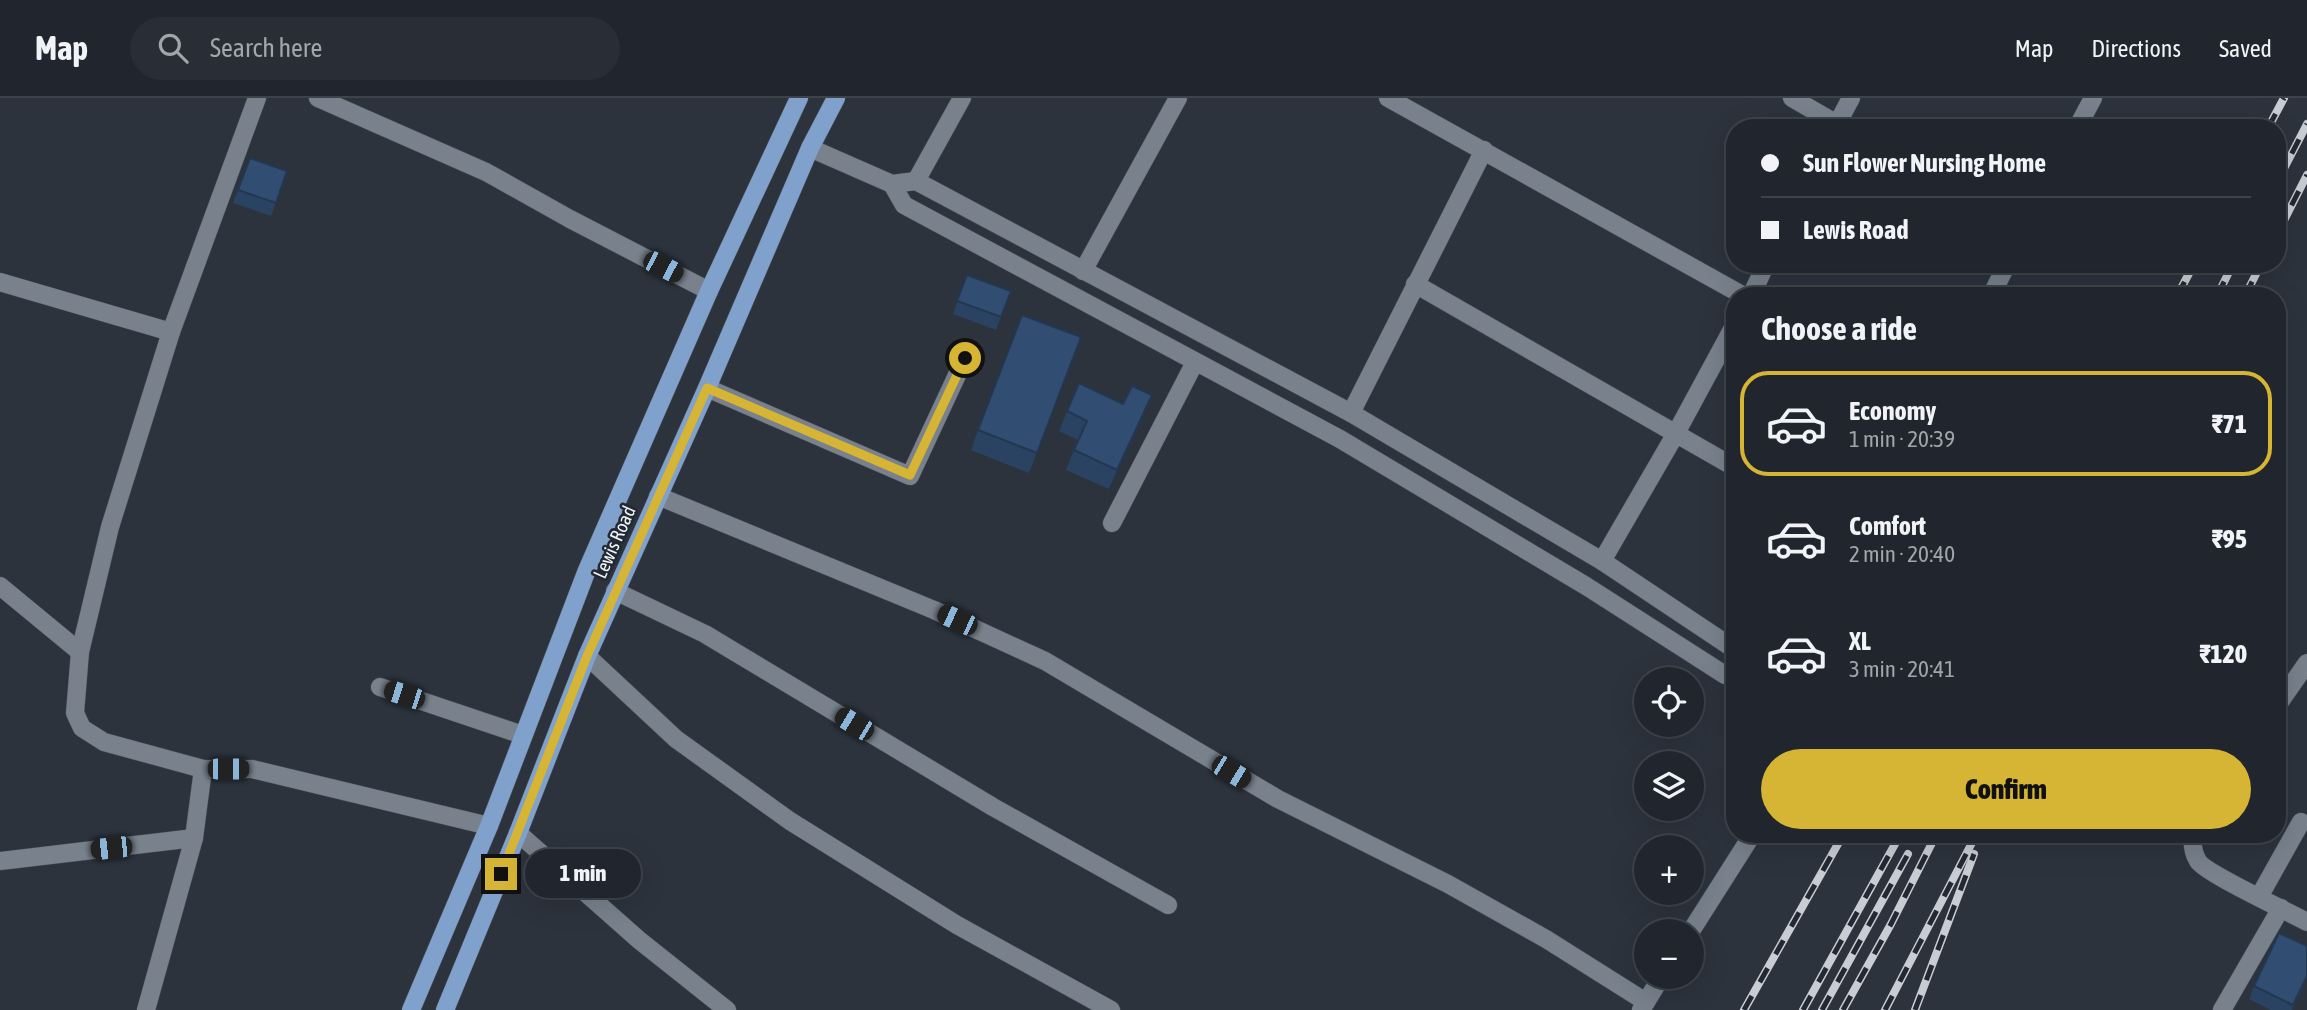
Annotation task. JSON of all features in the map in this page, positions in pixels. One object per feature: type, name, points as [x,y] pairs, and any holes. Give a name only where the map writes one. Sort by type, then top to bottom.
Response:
[{"type":"main road","name":"Lewis Road","points":[[411,1010],[489,827],[587,570],[709,291],[799,98]]},
{"type":"main road","name":"Lewis Road","points":[[445,1010],[587,656],[707,388],[810,148],[836,98]]},
{"type":"main road","points":[[457,905],[484,915]]},
{"type":"street","points":[[257,98],[172,332],[110,527],[80,652],[75,713],[82,728],[104,742],[203,769],[252,769],[489,827]]},
{"type":"street","points":[[318,98],[486,172],[709,291]]},
{"type":"street","points":[[916,181],[962,98]]},
{"type":"street","points":[[1083,271],[1178,98]]},
{"type":"street","points":[[1388,98],[1728,287]]},
{"type":"street","points":[[1792,98],[1827,119]]},
{"type":"street","points":[[1842,119],[1851,98]]},
{"type":"street","points":[[2082,119],[2092,98]]},
{"type":"street","points":[[810,148],[892,184],[916,181],[1351,414],[1602,561],[1726,644]]},
{"type":"street","points":[[1351,414],[1484,150]]},
{"type":"street","points":[[892,184],[904,205],[1340,439],[1586,586],[1726,675]]},
{"type":"street","points":[[0,282],[172,332]]},
{"type":"street","points":[[1415,284],[1726,463]]},
{"type":"street","points":[[1602,561],[1726,341]]},
{"type":"street","points":[[707,388],[910,475],[965,358]]},
{"type":"street","points":[[1112,523],[1195,362]]},
{"type":"street","points":[[658,496],[934,610],[1045,661],[1278,799],[1448,884],[1524,927],[1643,1006],[1654,989]]},
{"type":"street","points":[[0,586],[80,652]]},
{"type":"street","points":[[615,592],[705,634],[993,807],[1168,905]]},
{"type":"street","points":[[587,656],[676,739],[790,821],[957,925],[1111,1010]]},
{"type":"street","points":[[2286,687],[2307,663]]},
{"type":"street","points":[[380,687],[523,735]]},
{"type":"street","points":[[146,1010],[194,838],[203,769]]},
{"type":"street","points":[[2259,897],[2301,822]]},
{"type":"street","points":[[518,833],[639,940],[727,1010]]},
{"type":"street","points":[[0,861],[194,838]]},
{"type":"street","points":[[1699,919],[1747,843]]},
{"type":"street","points":[[2192,843],[2199,863],[2307,922]]},
{"type":"street","points":[[2222,1010],[2281,908]]},
{"type":"building","points":[[250,158],[287,171],[276,203],[238,190]]},
{"type":"building","points":[[967,275],[1011,291],[1001,317],[957,301]]},
{"type":"building","points":[[1022,315],[1081,337],[1037,453],[978,430]]},
{"type":"building","points":[[1079,383],[1123,404],[1132,386],[1152,395],[1117,470],[1074,450],[1087,421],[1067,411]]},
{"type":"building","points":[[2279,933],[2307,946],[2307,976],[2293,1005],[2254,986]]},
{"type":"railway","points":[[2273,119],[2284,98]]},
{"type":"railway","points":[[2286,165],[2307,124]]},
{"type":"railway","points":[[2286,216],[2307,175]]},
{"type":"railway","points":[[2182,287],[2189,273]]},
{"type":"railway","points":[[2222,287],[2228,273]]},
{"type":"railway","points":[[2250,287],[2256,273]]},
{"type":"railway","points":[[1744,1010],[1838,843]]},
{"type":"railway","points":[[1803,1010],[1896,843]]},
{"type":"railway","points":[[1843,1010],[1932,843]]},
{"type":"railway","points":[[1885,1010],[1972,843]]},
{"type":"railway","points":[[1822,1010],[1908,854]]},
{"type":"railway","points":[[1915,1010],[1974,854]]},
{"type":"route","points":[[501,874],[587,656],[707,388],[910,475],[965,358]]}]
